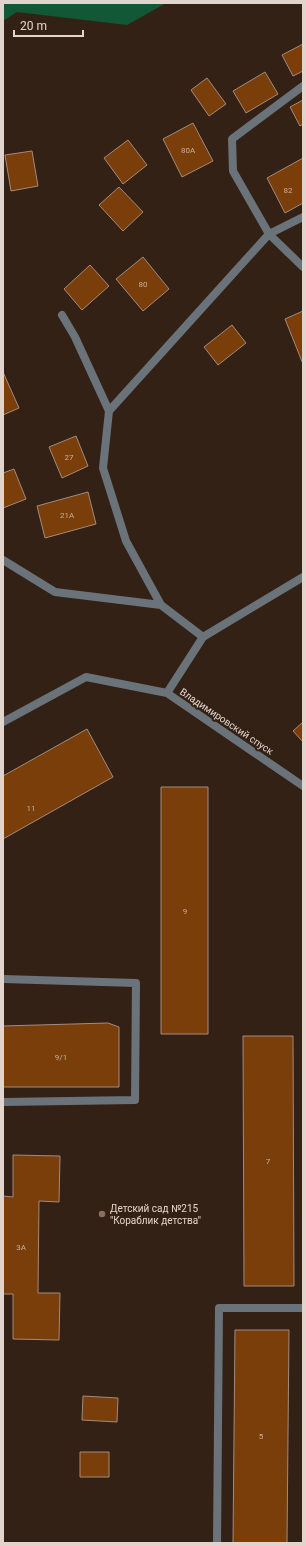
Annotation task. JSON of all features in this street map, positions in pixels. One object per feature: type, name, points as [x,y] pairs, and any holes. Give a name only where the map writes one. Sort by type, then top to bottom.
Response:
[{"type":"street","points":[[303,86],[232,139],[232,171],[269,234],[303,267]]},
{"type":"street","points":[[109,411],[269,234],[303,216]]},
{"type":"street","points":[[62,315],[75,337],[109,411],[103,468],[126,541],[161,605],[203,637]]},
{"type":"street","points":[[3,560],[55,592],[161,605]]},
{"type":"street","points":[[167,693],[203,637],[303,577]]},
{"type":"street","name":"Владимировский спуск","points":[[3,722],[86,676],[167,693],[303,786]]},
{"type":"street","points":[[3,979],[136,983],[136,991],[135,1100],[3,1102]]},
{"type":"street","points":[[217,1543],[219,1308],[303,1308]]},
{"type":"green space","points":[[3,3],[166,3],[127,25],[17,12],[3,21]]},
{"type":"building","points":[[303,44],[303,71],[293,76],[282,55]]},
{"type":"building","points":[[265,72],[278,94],[246,113],[233,91]]},
{"type":"building","points":[[207,78],[226,104],[209,116],[191,90]]},
{"type":"building","points":[[303,100],[303,124],[300,126],[290,107]]},
{"type":"building","points":[[193,123],[213,161],[182,177],[163,139]]},
{"type":"building","points":[[128,140],[147,165],[123,184],[104,158]]},
{"type":"building","points":[[32,151],[38,186],[11,191],[5,155]]},
{"type":"building","points":[[303,158],[303,203],[285,213],[267,178]]},
{"type":"building","points":[[119,187],[143,212],[123,231],[99,205]]},
{"type":"building","points":[[143,257],[169,289],[143,311],[116,279]]},
{"type":"building","points":[[90,265],[109,286],[82,310],[64,289]]},
{"type":"building","points":[[303,311],[303,364],[285,319]]},
{"type":"building","points":[[232,325],[246,343],[218,365],[204,347]]},
{"type":"building","points":[[3,372],[19,408],[3,415]]},
{"type":"building","points":[[76,436],[88,466],[62,478],[49,447]]},
{"type":"building","points":[[14,469],[26,499],[3,508],[3,473]]},
{"type":"building","points":[[88,492],[96,524],[45,538],[37,506]]},
{"type":"building","points":[[303,722],[303,742],[293,731]]},
{"type":"building","points":[[87,729],[113,777],[3,839],[3,776]]},
{"type":"building","points":[[161,787],[208,787],[208,1034],[161,1034]]},
{"type":"building","points":[[108,1023],[119,1027],[119,1087],[3,1087],[3,1026]]},
{"type":"building","points":[[243,1036],[293,1036],[294,1286],[244,1286]]},
{"type":"building","points":[[13,1155],[60,1156],[59,1202],[39,1201],[38,1293],[60,1293],[59,1340],[13,1339],[13,1294],[3,1294],[3,1196],[13,1197]]},
{"type":"building","points":[[235,1330],[289,1330],[287,1543],[233,1543]]},
{"type":"building","points":[[83,1396],[118,1398],[117,1422],[82,1420]]},
{"type":"building","points":[[80,1452],[109,1452],[109,1477],[80,1477]]},
{"type":"place","name":"Детский сад №215 \"Кораблик детства\"","points":[[102,1214]]}]
